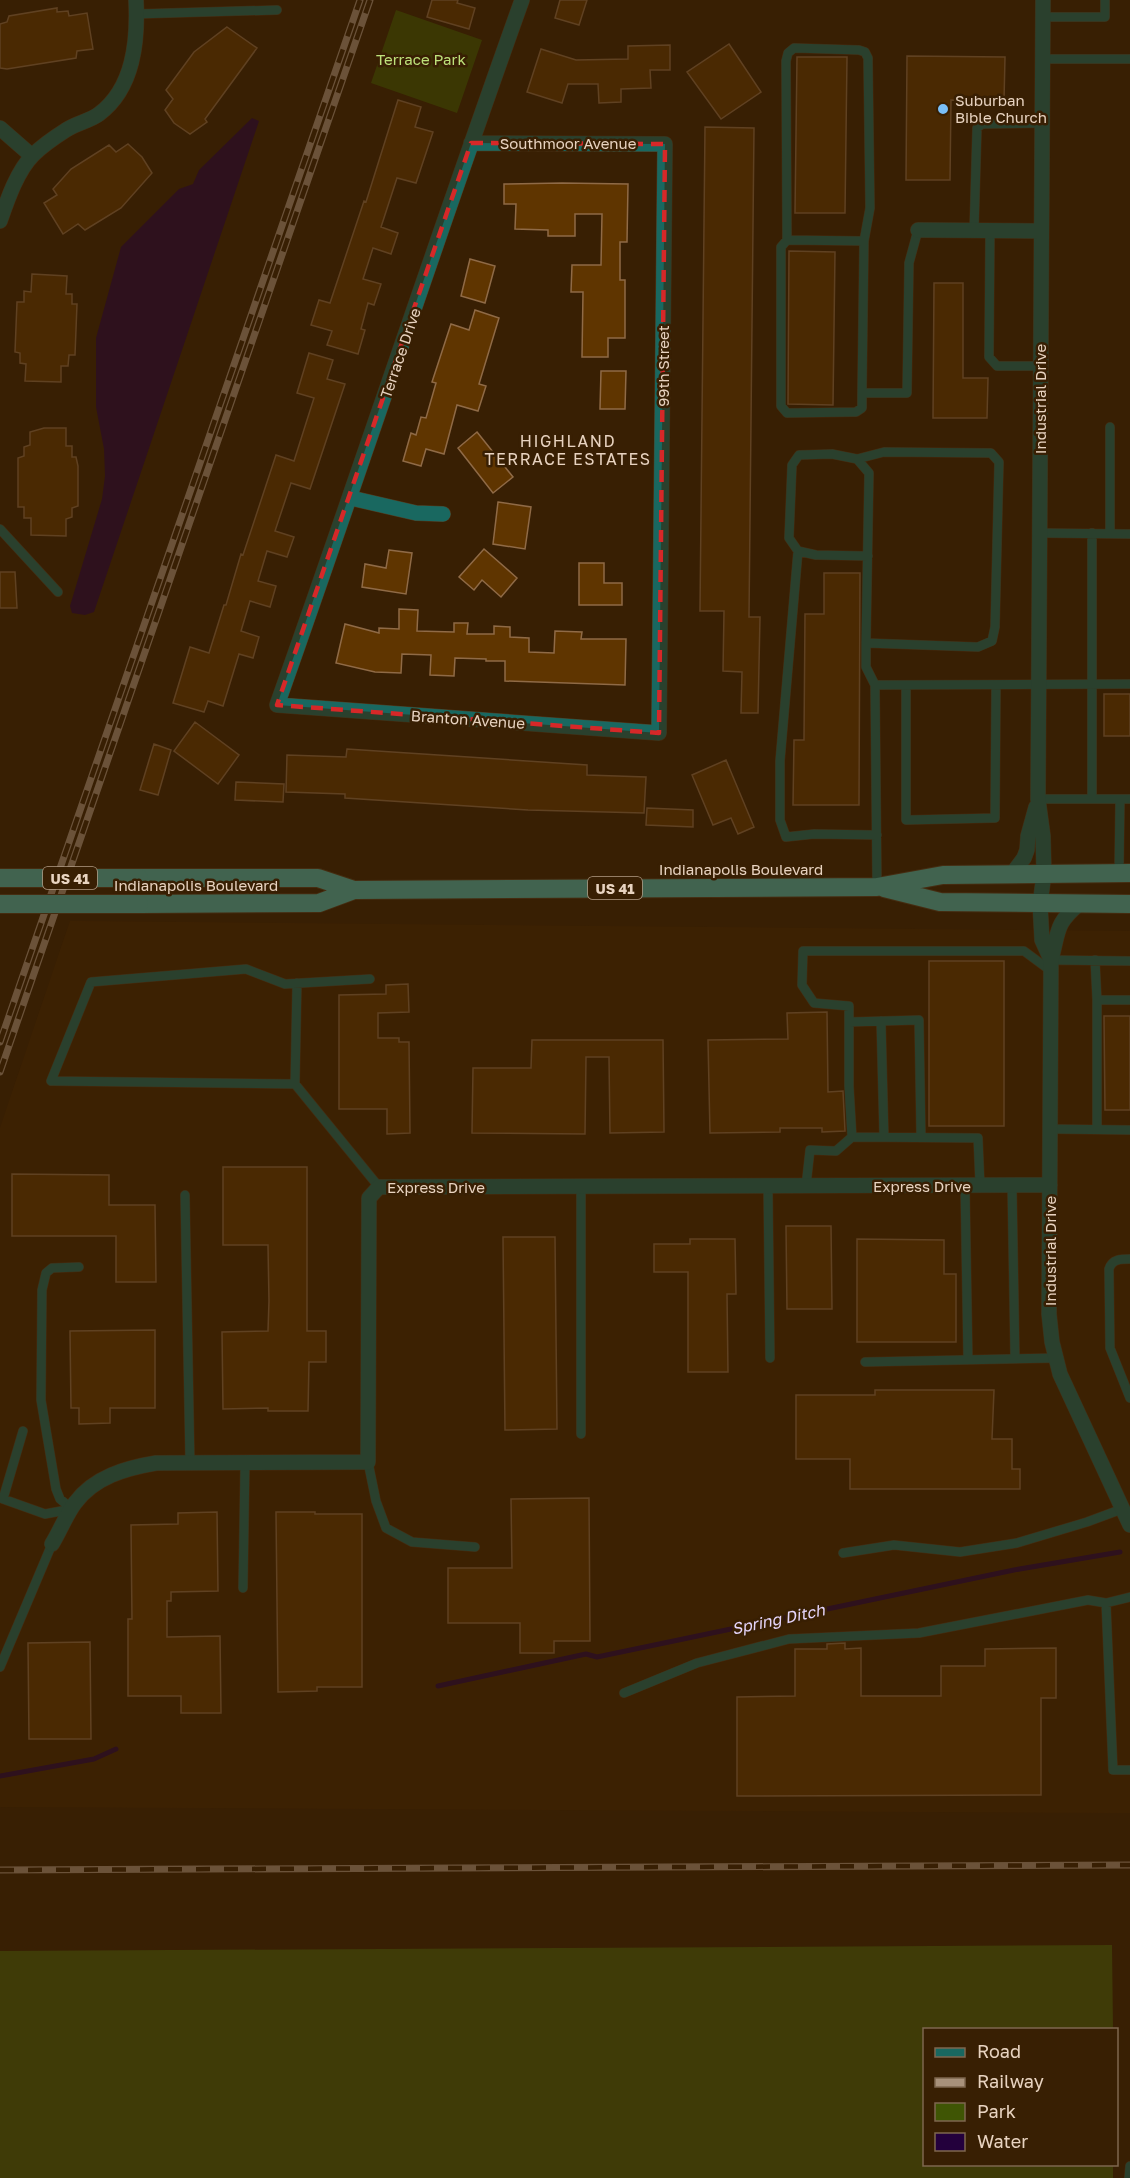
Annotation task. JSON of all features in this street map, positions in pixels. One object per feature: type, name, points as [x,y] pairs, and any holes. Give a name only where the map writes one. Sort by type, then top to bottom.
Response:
[{"type":"highway","name":"Indianapolis Boulevard","points":[[0,878],[318,878],[354,890],[877,887],[943,875],[1125,873]]},
{"type":"highway","name":"Indianapolis Boulevard","points":[[877,887],[939,902],[1130,904]]},
{"type":"highway","name":"Indianapolis Boulevard","points":[[0,904],[319,903],[354,890]]},
{"type":"street","name":"Terrace Drive","points":[[277,705],[351,498],[522,0]]},
{"type":"street","name":"Industrial Drive","points":[[1043,0],[1038,799],[1043,836],[1044,874],[1040,904],[1042,940],[1051,965]]},
{"type":"street","points":[[0,221],[11,190],[32,156],[66,130],[98,115],[113,102],[126,79],[133,58],[136,7]]},
{"type":"street","points":[[0,128],[32,156]]},
{"type":"street","name":"Southmoor Avenue","points":[[471,143],[664,144]]},
{"type":"street","name":"99th Street","points":[[660,733],[664,144]]},
{"type":"street","points":[[918,230],[1041,231]]},
{"type":"street","points":[[351,498],[416,513],[443,514]]},
{"type":"street","name":"Branton Avenue","points":[[277,705],[660,733]]},
{"type":"street","name":"Industrial Drive","points":[[1012,874],[1027,850],[1028,836],[1038,799]]},
{"type":"street","name":"Industrial Drive","points":[[1078,904],[1064,916],[1059,925],[1051,965],[1049,1314],[1052,1342],[1060,1374],[1130,1526]]},
{"type":"street","name":"Express Drive","points":[[368,1462],[369,1198],[379,1187],[1050,1185]]},
{"type":"street","points":[[52,1544],[75,1502],[99,1481],[129,1467],[156,1463],[368,1462]]},
{"type":"lane","points":[[1043,17],[1105,17],[1105,0]]},
{"type":"lane","points":[[136,7],[277,10]]},
{"type":"lane","points":[[794,48],[865,52],[868,58],[870,208],[864,241],[862,408],[856,412],[787,412],[781,406],[781,247],[787,240],[786,61],[788,52],[794,48]]},
{"type":"lane","points":[[1042,59],[1130,59]]},
{"type":"lane","points":[[974,231],[977,128],[982,124],[1042,123]]},
{"type":"lane","points":[[862,393],[907,393],[909,262],[918,230]]},
{"type":"lane","points":[[990,231],[989,357],[997,366],[1040,366]]},
{"type":"lane","points":[[787,240],[864,241]]},
{"type":"lane","points":[[1110,427],[1110,534]]},
{"type":"lane","points":[[866,643],[978,647],[992,641],[995,627],[999,462],[991,453],[884,453],[857,459],[832,454],[799,455],[792,465],[789,538],[798,551],[780,761],[780,820],[786,837],[814,834],[877,835]]},
{"type":"lane","points":[[857,459],[869,473],[866,667],[875,685],[877,887]]},
{"type":"lane","points":[[0,529],[58,592]]},
{"type":"lane","points":[[1039,533],[1130,534]]},
{"type":"lane","points":[[1092,533],[1092,799]]},
{"type":"lane","points":[[798,551],[816,555],[867,556]]},
{"type":"lane","points":[[875,685],[1130,684]]},
{"type":"lane","points":[[906,685],[906,820],[995,818],[996,685]]},
{"type":"lane","points":[[1038,799],[1125,799],[1125,873]]},
{"type":"lane","points":[[852,1137],[849,1086],[849,1006],[814,1004],[802,985],[803,951],[1023,951],[1051,965],[1095,960],[1130,961]]},
{"type":"lane","points":[[1095,960],[1097,1130]]},
{"type":"lane","points":[[295,1084],[51,1081],[91,982],[246,969],[285,984],[370,979]]},
{"type":"lane","points":[[297,983],[295,1084],[379,1187]]},
{"type":"lane","points":[[1097,1000],[1130,1000]]},
{"type":"lane","points":[[849,1022],[919,1020],[921,1137]]},
{"type":"lane","points":[[881,1021],[884,1137]]},
{"type":"lane","points":[[1051,1129],[1130,1130]]},
{"type":"lane","points":[[806,1186],[810,1150],[836,1151],[852,1137],[978,1138],[972,1186],[968,1360]]},
{"type":"lane","points":[[1012,1185],[1015,1359]]},
{"type":"lane","points":[[768,1186],[770,1358]]},
{"type":"lane","points":[[580,1187],[581,1434]]},
{"type":"lane","points":[[185,1195],[190,1463]]},
{"type":"lane","points":[[1130,1259],[1115,1260],[1109,1269],[1110,1348],[1130,1398]]},
{"type":"lane","points":[[72,1509],[60,1499],[56,1489],[41,1400],[42,1290],[46,1273],[52,1268],[79,1267]]},
{"type":"lane","points":[[865,1362],[1056,1358]]},
{"type":"lane","points":[[23,1431],[2,1504],[45,1514],[72,1509]]},
{"type":"lane","points":[[243,1588],[245,1462]]},
{"type":"lane","points":[[368,1462],[376,1501],[386,1527],[412,1542],[475,1546]]},
{"type":"lane","points":[[843,1553],[894,1545],[960,1552],[1017,1543],[1088,1522],[1122,1509]]},
{"type":"lane","points":[[0,1666],[52,1544]]},
{"type":"lane","points":[[624,1693],[697,1663],[789,1639],[919,1633],[1088,1600],[1106,1603],[1130,1597]]},
{"type":"lane","points":[[1106,1603],[1113,1770],[1130,1770]]},
{"type":"lane","points":[[1129,2178],[1130,2166]]},
{"type":"highlighted area","points":[[471,143],[665,144],[659,733],[277,705]]},
{"type":"shaded area","points":[[70,921],[1130,931],[1130,1813],[0,1807],[0,1128]]},
{"type":"green space","name":"Terrace Park","points":[[396,10],[482,40],[457,113],[371,83]]},
{"type":"green space","points":[[1112,1945],[1113,2028],[923,2028],[923,2166],[1113,2166],[1113,2178],[0,2178],[0,1951]]},
{"type":"water","points":[[252,118],[259,121],[94,612],[85,615],[72,613],[70,606],[102,499],[105,476],[104,449],[96,407],[96,338],[121,247],[179,189],[193,184],[199,170]]},
{"type":"building","points":[[432,0],[458,0],[457,3],[475,8],[469,29],[427,17]]},
{"type":"building","points":[[560,0],[587,0],[579,25],[555,18]]},
{"type":"building","points":[[57,8],[57,12],[68,11],[69,16],[87,13],[93,49],[77,51],[76,58],[7,69],[0,68],[0,24],[7,22],[9,16]]},
{"type":"building","points":[[227,27],[257,48],[205,119],[207,122],[190,134],[174,123],[165,110],[173,99],[166,90],[194,52]]},
{"type":"building","points":[[729,44],[761,92],[721,119],[687,72]]},
{"type":"building","points":[[670,45],[670,70],[650,70],[651,88],[621,89],[621,102],[599,103],[598,84],[568,84],[562,103],[527,92],[541,49],[576,60],[628,59],[628,46]]},
{"type":"building","points":[[907,56],[1005,57],[1004,101],[951,100],[950,180],[906,180]]},
{"type":"building","points":[[797,57],[847,57],[845,213],[795,213]]},
{"type":"building","points":[[398,100],[421,107],[415,127],[433,132],[416,183],[397,178],[381,227],[398,233],[391,254],[373,248],[363,279],[381,284],[374,305],[368,303],[361,329],[365,330],[358,354],[327,345],[332,331],[311,325],[319,300],[330,303],[364,201],[366,202]]},
{"type":"building","points":[[705,127],[754,128],[749,617],[760,617],[758,713],[741,713],[742,672],[723,671],[724,611],[700,611]]},
{"type":"building","points":[[128,144],[142,157],[152,173],[121,208],[85,230],[78,224],[63,234],[44,203],[57,195],[53,189],[71,169],[109,145],[116,152]]},
{"type":"building","points":[[504,184],[628,184],[627,242],[620,242],[620,280],[625,280],[625,338],[608,338],[608,357],[582,357],[583,292],[571,292],[572,265],[601,265],[602,214],[575,214],[575,236],[548,236],[548,230],[515,229],[516,204],[504,204]]},
{"type":"building","points":[[789,251],[835,252],[833,405],[788,404]]},
{"type":"building","points":[[470,259],[495,266],[485,303],[461,296]]},
{"type":"building","points":[[32,274],[67,276],[66,294],[72,294],[72,304],[77,304],[75,355],[69,355],[68,366],[61,366],[61,382],[25,381],[26,364],[20,363],[20,353],[15,352],[17,302],[24,302],[24,291],[31,292]]},
{"type":"building","points":[[934,283],[963,283],[963,378],[988,378],[987,418],[933,418]]},
{"type":"building","points":[[475,310],[499,318],[479,384],[486,386],[478,411],[457,405],[444,454],[426,449],[421,466],[403,461],[411,433],[416,435],[421,417],[426,418],[436,383],[432,382],[451,324],[469,330]]},
{"type":"building","points":[[309,353],[333,360],[327,379],[345,384],[310,489],[291,483],[275,531],[294,537],[287,557],[267,551],[258,581],[276,586],[270,607],[250,601],[241,631],[259,637],[253,658],[239,654],[223,706],[208,701],[204,712],[173,703],[190,647],[209,653],[276,455],[294,461],[314,398],[297,393]]},
{"type":"building","points":[[601,371],[626,371],[625,409],[600,409]]},
{"type":"building","points":[[44,428],[66,428],[66,446],[72,446],[72,457],[76,457],[78,466],[78,506],[72,508],[72,517],[66,519],[66,536],[31,535],[31,518],[24,518],[24,507],[18,507],[18,458],[24,456],[24,447],[30,445],[30,432]]},
{"type":"building","points":[[477,432],[513,477],[493,493],[458,448]]},
{"type":"building","points":[[498,502],[531,507],[525,549],[493,544]]},
{"type":"building","points":[[484,549],[517,578],[501,597],[482,580],[474,590],[459,577]]},
{"type":"building","points":[[389,550],[412,553],[406,594],[362,587],[365,564],[386,568]]},
{"type":"building","points":[[579,563],[604,563],[604,583],[622,583],[622,605],[579,605]]},
{"type":"building","points":[[0,572],[15,572],[17,608],[0,608]]},
{"type":"building","points":[[824,573],[860,573],[859,805],[793,805],[794,740],[804,740],[805,614],[824,614]]},
{"type":"building","points":[[399,609],[418,610],[417,631],[454,632],[454,623],[468,623],[467,634],[494,634],[494,626],[510,627],[510,637],[529,638],[529,652],[554,653],[555,631],[582,632],[581,639],[626,639],[625,685],[505,681],[505,661],[486,661],[486,659],[455,658],[454,676],[430,675],[431,655],[402,654],[401,673],[375,672],[336,663],[345,624],[379,633],[379,628],[399,629]]},
{"type":"building","points":[[1104,694],[1130,694],[1130,736],[1104,736]]},
{"type":"building","points":[[195,722],[239,755],[218,784],[174,751]]},
{"type":"building","points":[[154,744],[171,750],[158,795],[140,790]]},
{"type":"building","points":[[347,749],[587,765],[587,775],[646,777],[644,813],[528,810],[345,798],[345,794],[286,792],[287,755],[346,757]]},
{"type":"building","points":[[726,760],[754,827],[738,834],[731,818],[713,825],[692,775]]},
{"type":"building","points":[[236,782],[284,784],[283,802],[235,800]]},
{"type":"building","points":[[647,808],[693,810],[693,827],[646,825]]},
{"type":"building","points":[[929,961],[1004,961],[1004,1126],[929,1126]]},
{"type":"building","points":[[408,984],[409,1012],[378,1013],[378,1038],[399,1038],[399,1042],[409,1042],[410,1133],[387,1134],[387,1109],[339,1109],[339,995],[386,994],[386,985]]},
{"type":"building","points":[[827,1012],[828,1092],[843,1091],[845,1131],[822,1132],[822,1128],[780,1128],[780,1132],[710,1133],[708,1040],[788,1039],[787,1013]]},
{"type":"building","points":[[1104,1016],[1130,1016],[1130,1110],[1105,1110]]},
{"type":"building","points":[[532,1040],[663,1040],[664,1132],[610,1133],[609,1057],[586,1057],[585,1134],[472,1133],[473,1068],[531,1068]]},
{"type":"building","points":[[223,1167],[307,1167],[307,1331],[326,1331],[326,1362],[309,1362],[308,1411],[268,1411],[268,1408],[223,1409],[222,1332],[268,1331],[269,1301],[268,1245],[223,1245]]},
{"type":"building","points":[[12,1174],[109,1175],[109,1205],[155,1205],[156,1282],[116,1282],[116,1236],[12,1236]]},
{"type":"building","points":[[786,1226],[831,1226],[832,1309],[787,1309]]},
{"type":"building","points":[[503,1237],[555,1237],[557,1429],[505,1430]]},
{"type":"building","points":[[690,1239],[735,1239],[736,1294],[727,1294],[728,1372],[688,1372],[688,1272],[654,1272],[654,1244],[690,1244]]},
{"type":"building","points":[[857,1239],[944,1240],[944,1274],[956,1274],[956,1342],[857,1342]]},
{"type":"building","points":[[155,1330],[155,1408],[110,1408],[110,1423],[79,1424],[79,1408],[71,1408],[70,1331]]},
{"type":"building","points":[[875,1390],[994,1390],[992,1439],[1012,1439],[1012,1469],[1020,1469],[1020,1489],[850,1489],[850,1459],[796,1459],[796,1395],[875,1395]]},
{"type":"building","points":[[589,1498],[590,1641],[554,1641],[554,1653],[520,1653],[520,1623],[448,1623],[448,1568],[512,1568],[511,1499]]},
{"type":"building","points":[[217,1512],[218,1591],[171,1592],[171,1601],[167,1601],[167,1637],[220,1636],[221,1713],[181,1713],[181,1696],[128,1696],[128,1619],[132,1619],[131,1525],[178,1524],[178,1513]]},
{"type":"building","points":[[276,1512],[362,1514],[362,1687],[317,1687],[317,1691],[278,1692]]},
{"type":"building","points":[[90,1642],[91,1739],[29,1739],[28,1643]]},
{"type":"building","points":[[845,1643],[845,1649],[861,1648],[861,1696],[941,1696],[941,1666],[985,1666],[985,1649],[1056,1648],[1056,1698],[1041,1698],[1041,1795],[737,1796],[737,1697],[795,1696],[795,1649],[827,1649],[827,1644]]},
{"type":"waterway","name":"Spring Ditch","points":[[438,1686],[586,1654],[597,1657],[1014,1570],[1120,1552]]},
{"type":"waterway","points":[[0,1776],[94,1759],[116,1749]]},
{"type":"railway","points":[[0,1042],[360,0]]},
{"type":"railway","points":[[0,1072],[370,0]]},
{"type":"railway","points":[[0,1870],[1130,1865]]},
{"type":"place","name":"Suburban Bible Church","points":[[943,109]]},
{"type":"district","name":"HIGHLAND TERRACE ESTATES","points":[[568,450]]}]
